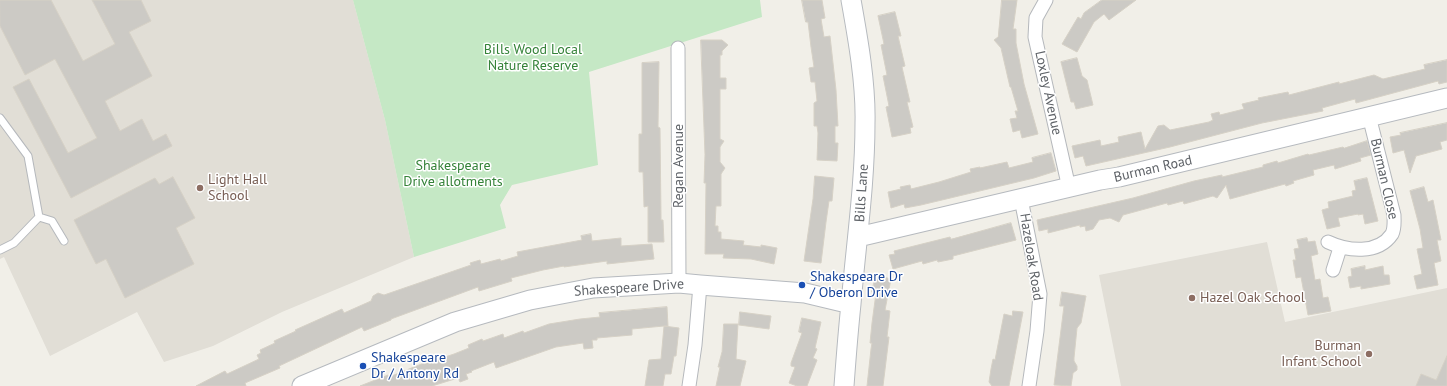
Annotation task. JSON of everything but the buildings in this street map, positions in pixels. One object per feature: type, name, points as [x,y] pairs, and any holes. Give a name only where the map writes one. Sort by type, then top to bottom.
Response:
[{"type":"street","name":"Bills Lane","points":[[844,386],[864,170],[865,123],[865,97],[852,0]]},
{"type":"street","name":"Loxley Avenue","points":[[1046,0],[1036,18],[1035,37],[1069,188]]},
{"type":"street","name":"Regan Avenue","points":[[678,48],[679,283]]},
{"type":"street","name":"Burman Road","points":[[858,237],[1100,180],[1119,177],[1447,98]]},
{"type":"street","name":"Burman Close","points":[[1333,270],[1334,245],[1357,250],[1369,248],[1381,244],[1392,234],[1394,226],[1394,215],[1369,116]]},
{"type":"street","name":"Hazeloak Road","points":[[1021,199],[1040,294],[1037,331],[1029,386]]},
{"type":"street","name":"Shakespeare Drive","points":[[302,386],[448,324],[530,300],[593,288],[679,283],[805,293],[851,304]]},
{"type":"street","points":[[689,386],[695,344],[700,285]]},
{"type":"lane","points":[[0,118],[28,156],[39,217]]},
{"type":"lane","points":[[39,217],[52,221],[64,241]]},
{"type":"lane","points":[[0,250],[14,244],[39,217]]},
{"type":"shaded area","name":"Light Hall School","points":[[0,0],[353,0],[385,120],[414,257],[282,312],[213,346],[164,362],[137,312],[50,356],[4,257],[0,259]]},
{"type":"shaded area","name":"Hazel Oak School","points":[[1267,242],[1285,322],[1447,288],[1447,386],[1121,386],[1099,275]]},
{"type":"green space","name":"Bills Wood Local Nature Reserve","points":[[353,0],[760,0],[762,17],[589,72],[598,165],[512,185],[500,205],[506,228],[414,257],[385,120]]},
{"type":"place","name":"Light Hall School","points":[[200,188]]},
{"type":"place","name":"Shakespeare Dr / Oberon Drive","points":[[802,285]]},
{"type":"place","name":"Hazel Oak School","points":[[1192,298]]},
{"type":"place","name":"Burman Infant School","points":[[1369,354]]},
{"type":"place","name":"Shakespeare Dr / Antony Rd","points":[[363,366]]},
{"type":"park label","name":"Shakespeare Drive allotments","points":[[453,174]]}]
